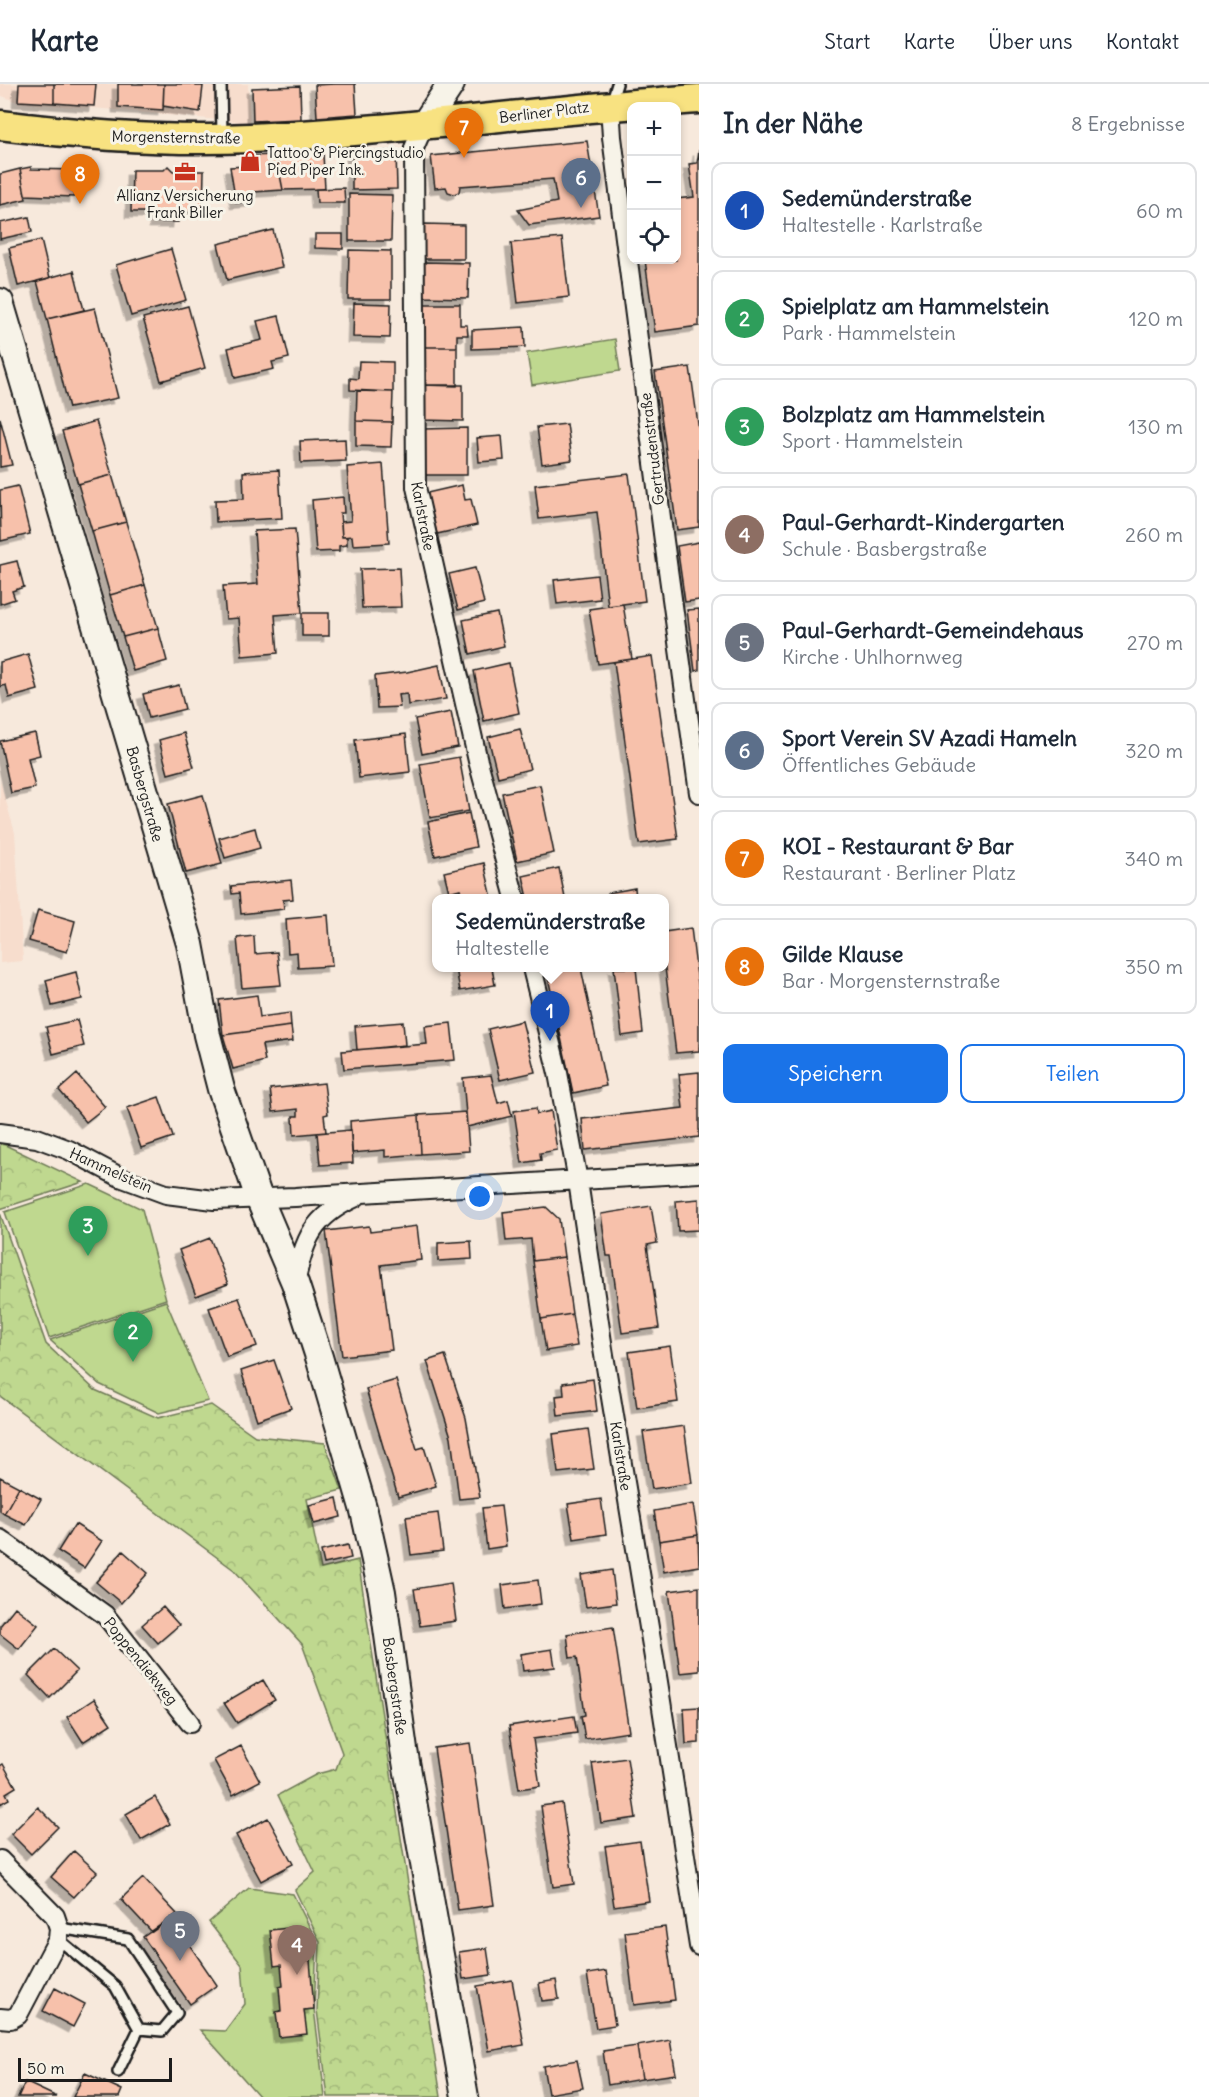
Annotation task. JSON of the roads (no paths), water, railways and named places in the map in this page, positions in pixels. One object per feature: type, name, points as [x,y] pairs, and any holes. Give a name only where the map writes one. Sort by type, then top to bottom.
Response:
[{"type":"main road","points":[[424,125],[452,84]]},
{"type":"main road","name":"Berliner Platz","points":[[424,125],[614,94],[699,99]]},
{"type":"main road","name":"Morgensternstraße","points":[[0,125],[95,136],[222,139],[424,125]]},
{"type":"main road","name":"Basbergstraße","points":[[0,302],[190,944],[207,1035],[221,1089],[259,1198],[295,1283],[355,1477],[382,1592],[404,1750],[465,2097]]},
{"type":"street","name":"Gertrudenstraße","points":[[614,94],[612,136],[699,793]]},
{"type":"street","name":"Karlstraße","points":[[424,125],[414,148],[416,487],[478,761],[513,894]]},
{"type":"street","name":"Karlstraße","points":[[533,972],[558,1073],[578,1181],[699,1946]]},
{"type":"street","name":"Hammelstein","points":[[0,1133],[37,1138],[69,1150],[120,1177],[166,1194],[214,1200],[699,1173]]},
{"type":"street","points":[[295,1283],[302,1253],[316,1224],[336,1206],[366,1192]]},
{"type":"street","name":"Poppendiekweg","points":[[0,1539],[105,1615],[190,1723]]},
{"type":"street","points":[[0,1860],[55,1916],[59,1933],[18,2015],[11,2019],[0,2018]]},
{"type":"lane","points":[[221,84],[222,139]]},
{"type":"lane","points":[[59,1933],[115,1986],[139,2029]]},
{"type":"lane","points":[[59,1933],[128,1939],[177,2013],[162,2031],[139,2029]]},
{"type":"lane","points":[[118,2072],[139,2029]]},
{"type":"place","name":"KOI - Restaurant & Bar","points":[[464,158]]},
{"type":"place","name":"Tattoo & Piercingstudio Pied Piper Ink.","points":[[250,161]]},
{"type":"place","name":"Allianz Versicherung Frank Biller","points":[[185,172]]},
{"type":"place","name":"Gilde Klause","points":[[80,204]]},
{"type":"place","name":"Sport Verein SV Azadi Hameln","points":[[581,208]]},
{"type":"place","name":"Sedemünderstraße","points":[[550,1041]]},
{"type":"place","name":"Bolzplatz am Hammelstein","points":[[88,1256]]},
{"type":"place","name":"Spielplatz am Hammelstein","points":[[133,1362]]},
{"type":"place","name":"Paul-Gerhardt-Gemeindehaus","points":[[180,1961]]},
{"type":"place","name":"Paul-Gerhardt-Kindergarten","points":[[297,1975]]}]
